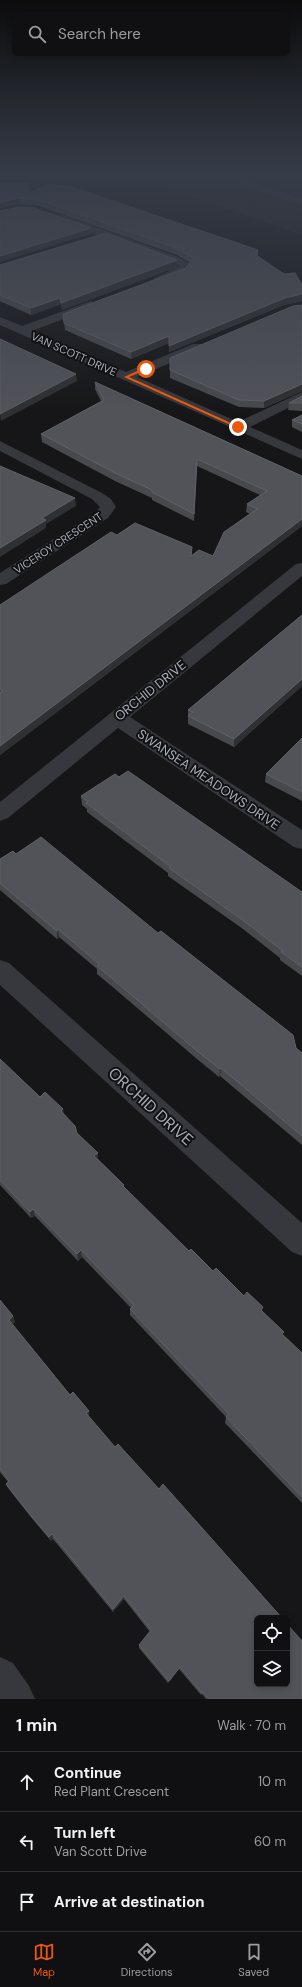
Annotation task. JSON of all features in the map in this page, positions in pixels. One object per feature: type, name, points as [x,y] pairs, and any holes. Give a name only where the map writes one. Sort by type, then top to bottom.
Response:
[{"type":"street","points":[[145,285],[181,272],[186,265],[162,254]]},
{"type":"street","points":[[21,331],[101,301]]},
{"type":"street","name":"VAN SCOTT DRIVE","points":[[0,322],[302,456]]},
{"type":"street","points":[[126,377],[210,342]]},
{"type":"street","points":[[238,427],[302,396]]},
{"type":"street","name":"VICEROY CRESCENT","points":[[0,580],[102,515],[108,508],[106,502],[98,496],[1,446]]},
{"type":"street","name":"ORCHID DRIVE","points":[[0,813],[116,717],[302,568]]},
{"type":"street","name":"SWANSEA MEADOWS DRIVE","points":[[116,717],[302,842]]},
{"type":"street","name":"ORCHID DRIVE","points":[[0,970],[302,1242]]},
{"type":"street","points":[[0,1676],[16,1699]]},
{"type":"building","points":[[35,254],[162,254],[177,260],[61,303],[60,298],[31,308],[0,295],[0,265]]},
{"type":"building","points":[[188,254],[257,254],[257,256],[284,274],[295,273],[302,285],[302,294],[285,298],[169,346],[169,336],[131,352],[64,323],[63,314],[186,268],[194,258]]},
{"type":"building","points":[[302,305],[302,384],[264,401],[239,400],[170,370],[170,358],[293,306]]},
{"type":"building","points":[[0,339],[76,374],[0,414]]},
{"type":"building","points":[[95,382],[302,476],[302,519],[0,746],[0,693],[3,691],[0,689],[0,605],[111,532],[117,535],[135,523],[192,547],[191,556],[199,550],[213,556],[224,532],[257,509],[247,504],[267,491],[197,459],[194,514],[152,492],[152,490],[115,473],[41,434],[104,400]]},
{"type":"building","points":[[302,396],[302,403],[289,403]]},
{"type":"building","points":[[302,415],[302,424],[292,420]]},
{"type":"building","points":[[0,466],[75,498],[42,518],[46,520],[0,548]]},
{"type":"building","points":[[302,615],[302,679],[234,739],[188,716],[193,712],[188,710]]},
{"type":"building","points":[[302,738],[302,792],[266,774]]},
{"type":"building","points":[[128,771],[302,892],[302,967],[281,952],[283,951],[244,921],[169,868],[171,867],[86,803],[88,802],[81,796],[115,774],[119,777]]},
{"type":"building","points":[[41,837],[158,933],[161,931],[293,1035],[296,1048],[302,1053],[302,1136],[221,1068],[220,1069],[197,1051],[97,966],[99,964],[58,929],[57,931],[0,883],[0,859],[13,851],[16,854]]},
{"type":"building","points":[[0,1059],[40,1097],[45,1092],[63,1109],[61,1111],[75,1126],[77,1133],[98,1153],[94,1156],[124,1185],[123,1186],[189,1251],[191,1249],[213,1271],[216,1268],[244,1296],[247,1292],[263,1307],[261,1310],[284,1332],[282,1334],[302,1353],[302,1497],[226,1417],[229,1414],[130,1309],[134,1305],[81,1250],[77,1254],[33,1209],[30,1212],[0,1180]]},
{"type":"building","points":[[0,1300],[13,1316],[9,1320],[70,1395],[73,1392],[89,1411],[86,1413],[115,1447],[118,1444],[159,1489],[163,1484],[279,1615],[254,1615],[254,1687],[290,1687],[290,1627],[302,1641],[302,1699],[209,1699],[180,1667],[169,1681],[139,1645],[151,1630],[124,1596],[113,1609],[52,1534],[49,1537],[28,1512],[6,1484],[9,1481],[0,1469]]},
{"type":"route","points":[[146,369],[126,377],[238,427]]}]
